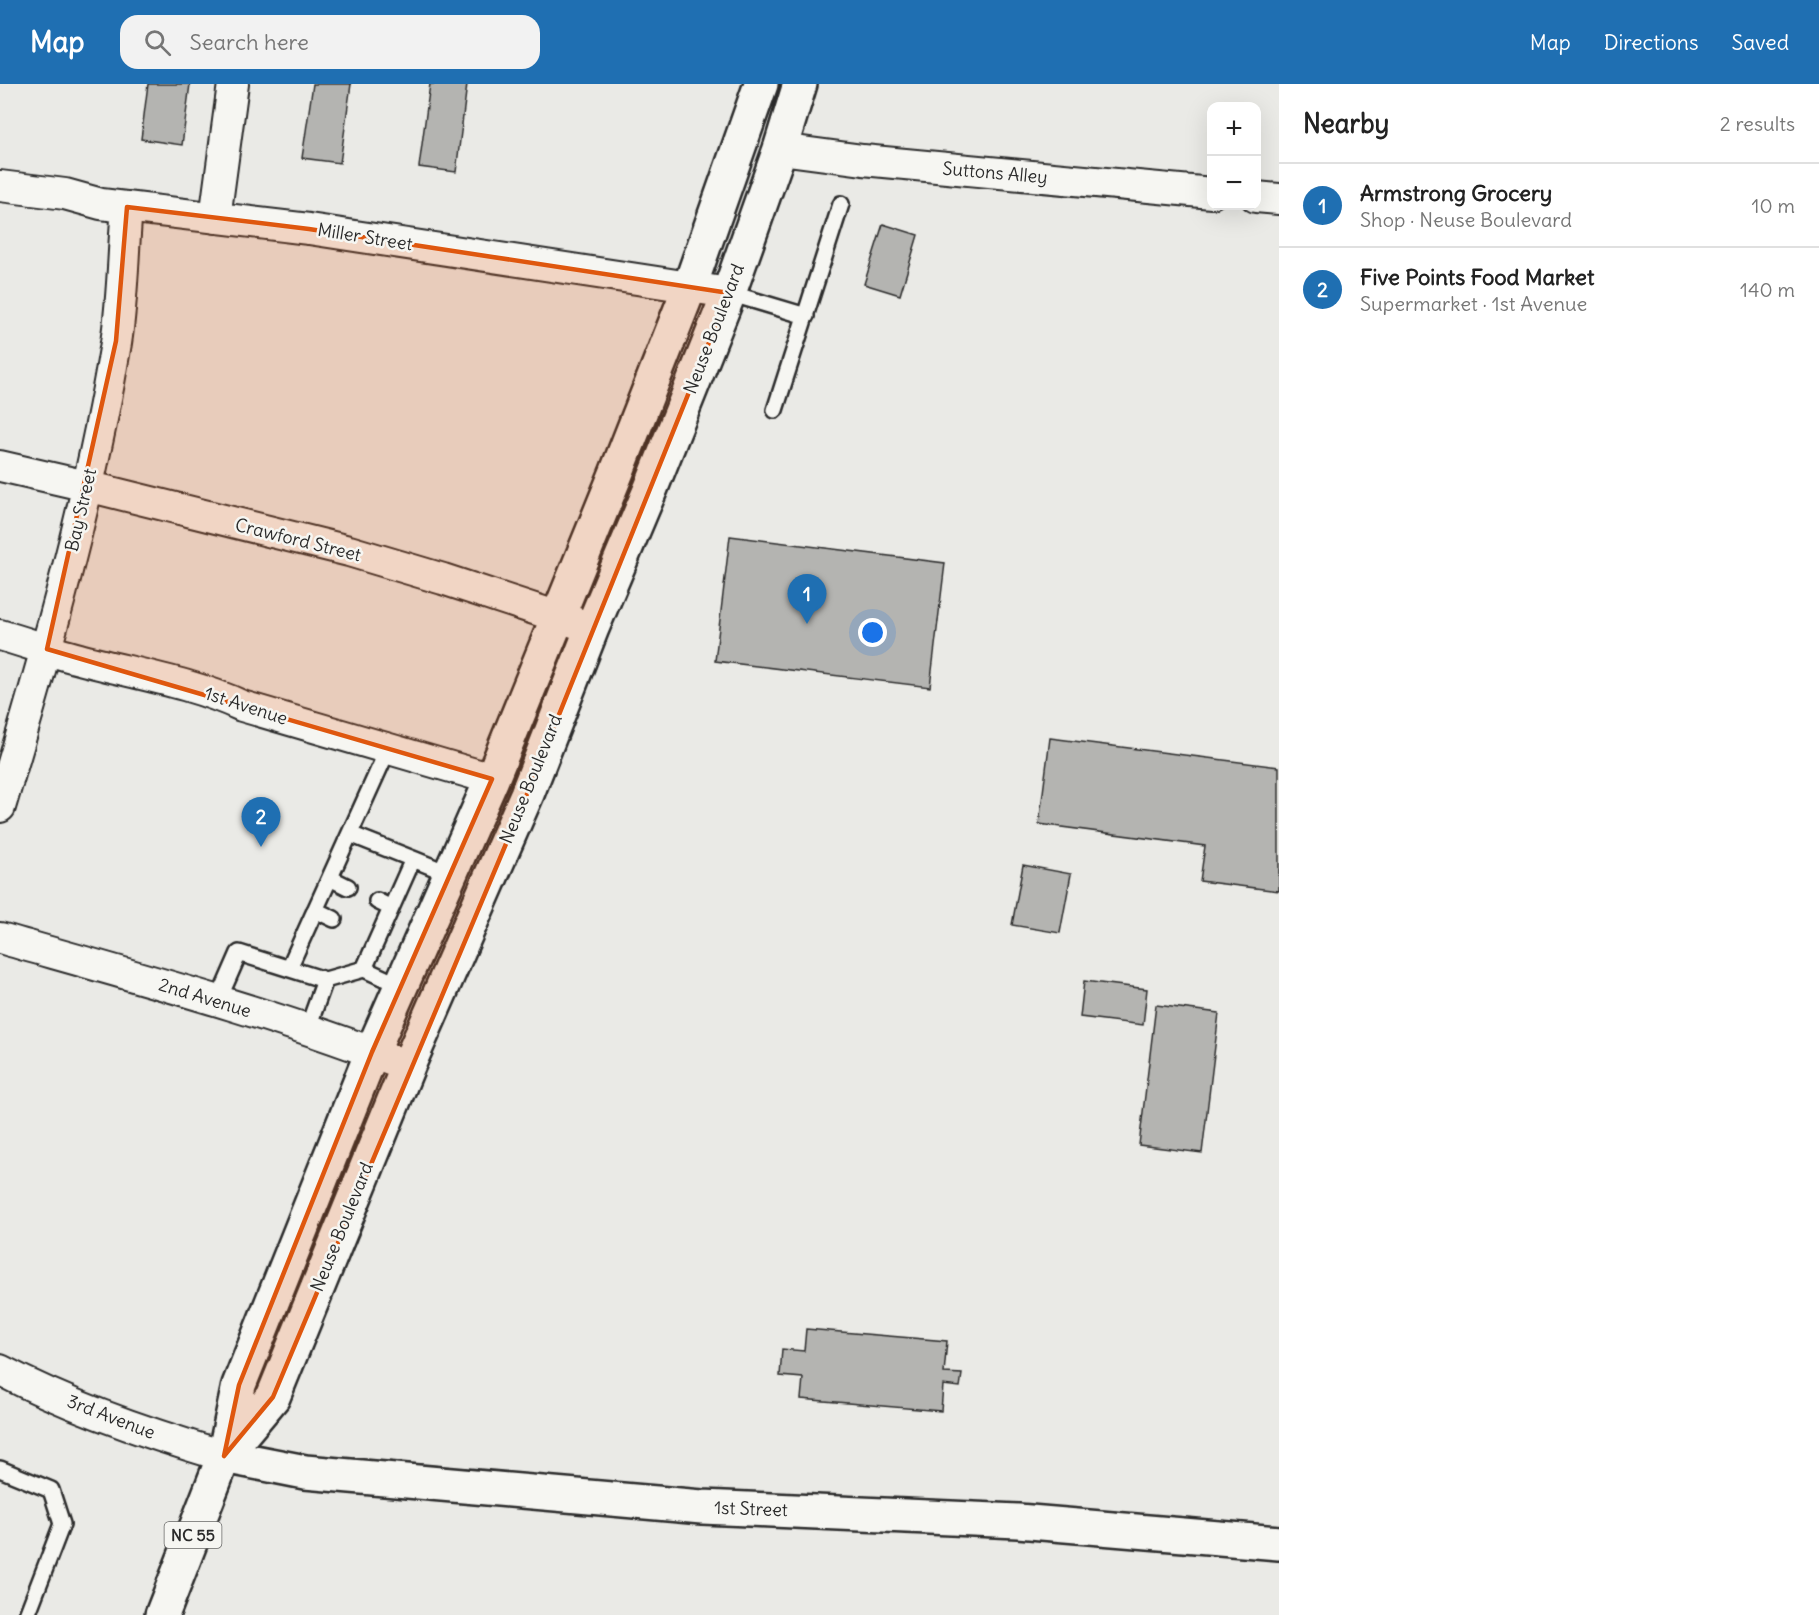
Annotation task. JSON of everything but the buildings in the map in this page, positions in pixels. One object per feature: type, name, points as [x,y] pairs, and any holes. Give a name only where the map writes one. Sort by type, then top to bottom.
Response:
[{"type":"main road","name":"Neuse Boulevard","points":[[162,1615],[224,1456],[239,1385],[372,1052],[492,779],[616,474],[690,286],[761,84]]},
{"type":"main road","name":"Neuse Boulevard","points":[[224,1456],[273,1397],[408,1066],[526,794],[651,488],[729,293],[780,149],[800,84]]},
{"type":"main road","name":"1st Street","points":[[224,1456],[305,1472],[690,1506],[1018,1521],[1279,1543]]},
{"type":"street","points":[[215,218],[233,84]]},
{"type":"street","name":"Suttons Alley","points":[[780,149],[874,161],[1207,193]]},
{"type":"street","name":"Miller Street","points":[[0,186],[65,194],[101,204],[309,229],[729,293]]},
{"type":"street","points":[[1261,197],[1279,199]]},
{"type":"street","name":"Bay Street","points":[[0,807],[47,649],[87,486],[116,341],[127,207]]},
{"type":"street","name":"Crawford Street","points":[[0,466],[349,551],[558,615],[592,628]]},
{"type":"street","name":"1st Avenue","points":[[0,635],[492,779]]},
{"type":"street","name":"2nd Avenue","points":[[0,938],[218,1001],[408,1066]]},
{"type":"street","name":"3rd Avenue","points":[[0,1370],[34,1388],[171,1440],[224,1456]]},
{"type":"lane","points":[[775,410],[841,204]]},
{"type":"lane","points":[[729,293],[806,316]]},
{"type":"lane","points":[[289,968],[388,749]]},
{"type":"lane","points":[[350,834],[450,874]]},
{"type":"lane","points":[[364,969],[371,937],[384,904],[413,859]]},
{"type":"lane","points":[[330,878],[348,887]]},
{"type":"lane","points":[[315,910],[334,920]]},
{"type":"lane","points":[[218,1001],[239,953],[325,980],[364,969],[401,986]]},
{"type":"lane","points":[[307,1030],[325,980]]},
{"type":"lane","points":[[0,1469],[51,1490],[62,1524],[27,1615]]},
{"type":"highlighted area","points":[[127,207],[309,229],[729,293],[527,794],[273,1397],[224,1456],[239,1385],[372,1052],[492,779],[47,649],[116,341]]},
{"type":"place","name":"Armstrong Grocery","points":[[807,624]]},
{"type":"place","name":"Five Points Food Market","points":[[261,847]]}]
